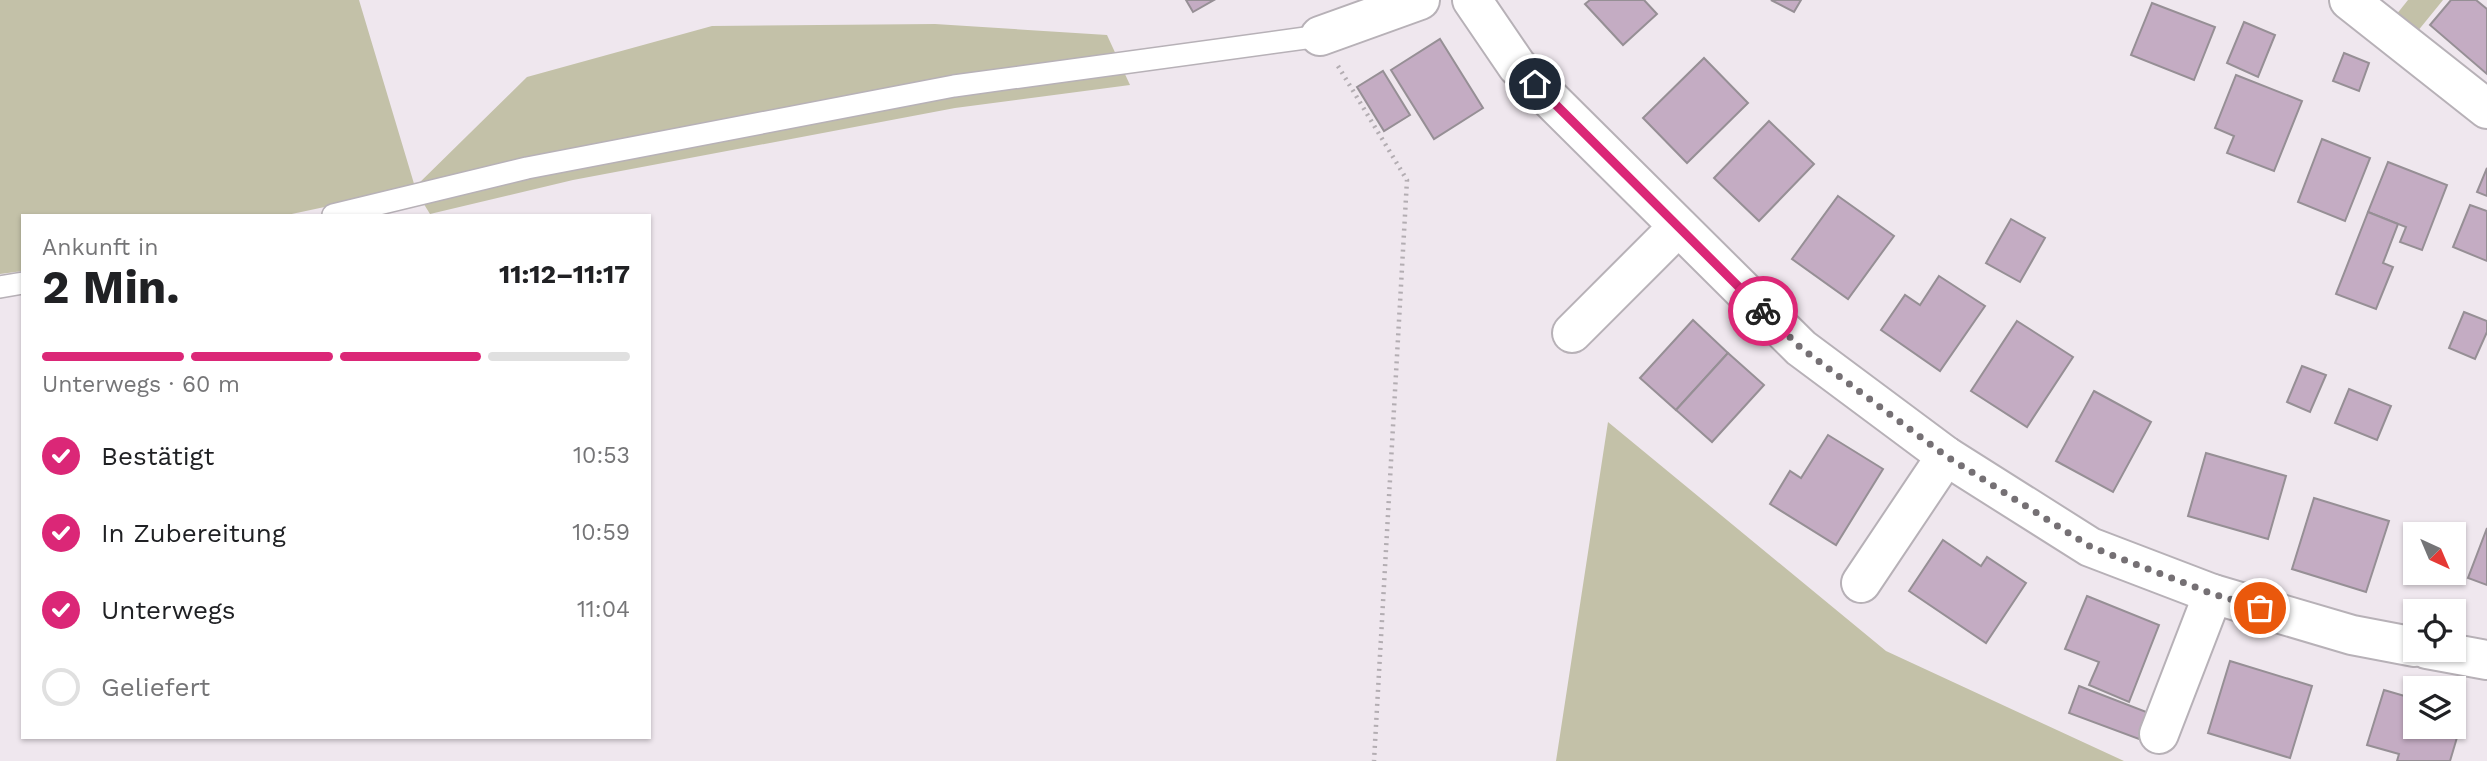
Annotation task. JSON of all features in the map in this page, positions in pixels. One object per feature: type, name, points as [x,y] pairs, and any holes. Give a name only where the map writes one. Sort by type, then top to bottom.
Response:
[{"type":"street","points":[[1320,36],[1420,0]]},
{"type":"street","points":[[1472,0],[1517,66],[1801,348],[1946,456],[2091,547],[2213,594],[2352,635],[2403,645]]},
{"type":"street","points":[[2349,0],[2487,109]]},
{"type":"street","points":[[1572,333],[1678,228]]},
{"type":"street","points":[[1861,583],[1946,456]]},
{"type":"street","points":[[2159,734],[2213,594]]},
{"type":"street","points":[[2466,656],[2487,660]]},
{"type":"lane","points":[[337,214],[527,168],[954,86],[1320,36]]},
{"type":"lane","points":[[0,286],[21,283]]},
{"type":"path","points":[[1320,36],[1407,180],[1374,761]]},
{"type":"shaded area","points":[[0,0],[359,0],[415,187],[527,77],[712,26],[935,24],[1107,35],[1130,85],[955,108],[573,180],[430,214],[414,188],[292,214],[21,214],[21,271],[0,274]]},
{"type":"shaded area","points":[[2408,0],[2443,0],[2417,32],[2396,15]]},
{"type":"shaded area","points":[[1608,422],[1886,651],[2124,761],[1556,761]]},
{"type":"building","points":[[1186,0],[1214,0],[1193,12]]},
{"type":"building","points":[[1590,0],[1644,0],[1657,14],[1623,45],[1585,4]]},
{"type":"building","points":[[1771,0],[1801,0],[1794,12]]},
{"type":"building","points":[[2451,0],[2476,0],[2487,9],[2487,74],[2430,25]]},
{"type":"building","points":[[2152,3],[2215,27],[2194,80],[2131,55]]},
{"type":"building","points":[[2244,22],[2275,35],[2258,77],[2227,63]]},
{"type":"building","points":[[1440,39],[1483,108],[1434,139],[1391,70]]},
{"type":"building","points":[[2344,53],[2369,63],[2359,91],[2333,81]]},
{"type":"building","points":[[1704,58],[1748,103],[1687,163],[1643,118]]},
{"type":"building","points":[[1383,71],[1410,115],[1384,131],[1357,87]]},
{"type":"building","points":[[2236,75],[2302,101],[2274,171],[2227,153],[2234,136],[2215,128]]},
{"type":"building","points":[[1769,121],[1814,164],[1759,221],[1714,178]]},
{"type":"building","points":[[2322,139],[2370,158],[2345,221],[2298,202]]},
{"type":"building","points":[[2388,162],[2447,185],[2422,250],[2400,242],[2406,227],[2368,212]]},
{"type":"building","points":[[2487,168],[2487,196],[2477,192]]},
{"type":"building","points":[[1838,196],[1894,236],[1848,299],[1792,259]]},
{"type":"building","points":[[2470,205],[2487,211],[2487,261],[2453,247]]},
{"type":"building","points":[[2368,212],[2398,224],[2383,263],[2393,267],[2376,309],[2336,294]]},
{"type":"building","points":[[2011,219],[2045,238],[2020,282],[1986,263]]},
{"type":"building","points":[[1939,276],[1985,306],[1940,371],[1881,330],[1905,295],[1920,305]]},
{"type":"building","points":[[2464,312],[2487,321],[2487,332],[2475,359],[2449,348]]},
{"type":"building","points":[[1693,320],[1728,353],[1676,410],[1640,378]]},
{"type":"building","points":[[2017,321],[2073,357],[2027,427],[1971,391]]},
{"type":"building","points":[[1728,353],[1764,385],[1712,442],[1676,410]]},
{"type":"building","points":[[2302,366],[2326,375],[2310,412],[2287,402]]},
{"type":"building","points":[[2349,389],[2391,406],[2377,440],[2335,423]]},
{"type":"building","points":[[2094,391],[2151,422],[2113,492],[2056,461]]},
{"type":"building","points":[[1828,435],[1883,469],[1836,545],[1770,504],[1790,471],[1801,478]]},
{"type":"building","points":[[2206,453],[2286,476],[2268,539],[2188,516]]},
{"type":"building","points":[[2314,498],[2389,521],[2366,592],[2292,569]]},
{"type":"building","points":[[2487,528],[2487,585],[2468,578]]},
{"type":"building","points":[[1943,540],[1981,566],[1987,557],[2026,583],[1986,643],[1909,591]]},
{"type":"building","points":[[2087,596],[2159,625],[2129,702],[2089,685],[2099,662],[2065,649]]},
{"type":"building","points":[[2230,661],[2312,686],[2290,758],[2208,733]]},
{"type":"building","points":[[2079,686],[2149,713],[2139,739],[2069,713]]},
{"type":"building","points":[[2384,690],[2403,696],[2403,739],[2457,739],[2450,761],[2397,761],[2399,754],[2367,745]]},
{"type":"way so far","points":[[1763,311],[1801,348],[1946,456],[2091,547],[2213,594],[2260,608]]},
{"type":"route","points":[[1535,84],[1763,311]]}]
